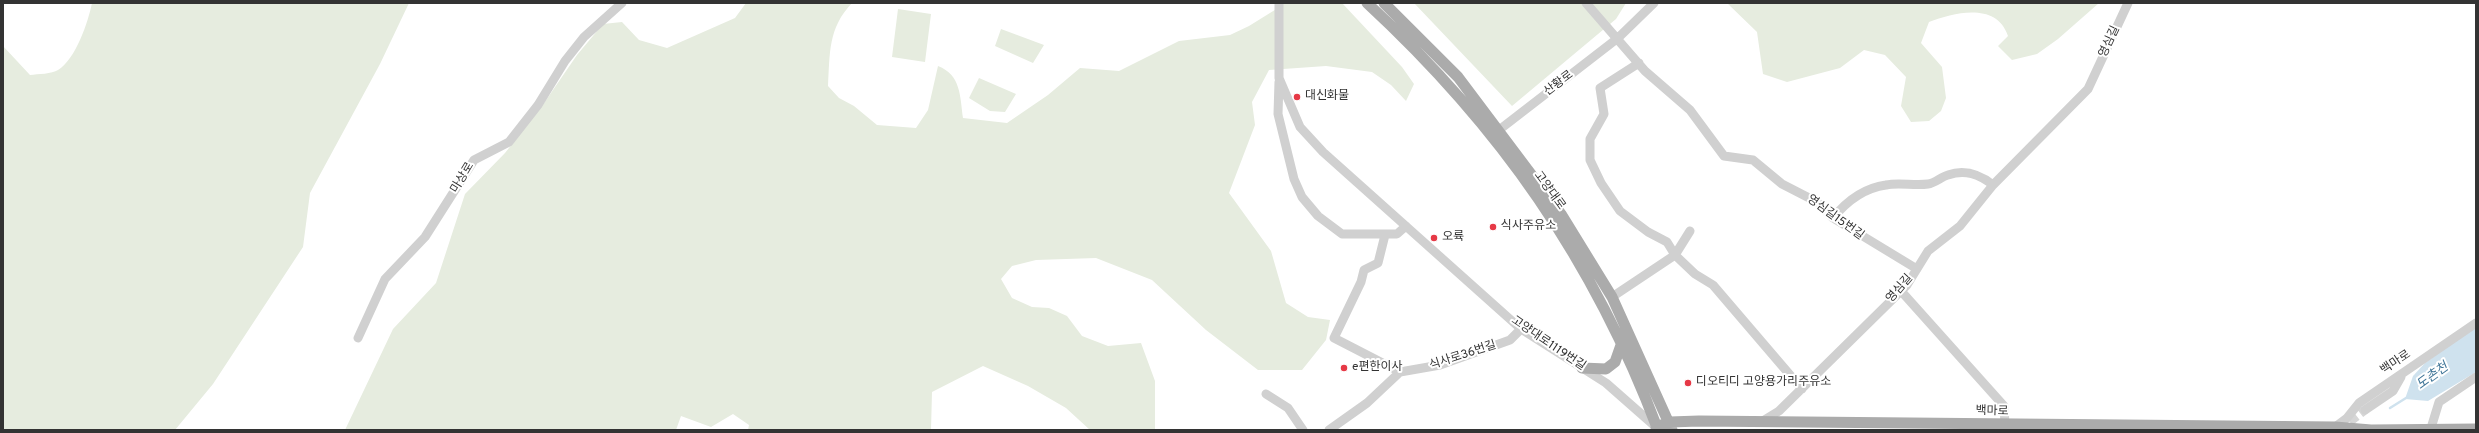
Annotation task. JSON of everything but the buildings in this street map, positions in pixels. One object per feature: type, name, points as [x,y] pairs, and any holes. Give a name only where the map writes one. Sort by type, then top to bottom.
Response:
[{"type":"main road","name":"고양대로","points":[[1367,3],[1432,65],[1492,135],[1552,217],[1603,303],[1621,345],[1664,428]]},
{"type":"main road","name":"고양대로","points":[[1384,3],[1439,57],[1499,130],[1561,214],[1612,297],[1664,428]]},
{"type":"main road","points":[[1582,368],[1606,369],[1615,362],[1621,345]]},
{"type":"main road","name":"백마로","points":[[1664,428],[1760,422],[2003,428],[2335,427],[2371,430],[2431,428],[2476,429]]},
{"type":"street","name":"마상로","points":[[358,338],[385,279],[426,237],[474,160],[509,142],[538,106],[565,61],[584,37],[622,3]]},
{"type":"street","name":"고양대로1119번길","points":[[1279,3],[1278,114],[1294,179],[1302,197],[1318,216],[1342,234],[1397,234],[1406,226]]},
{"type":"street","points":[[1586,3],[1618,38]]},
{"type":"street","name":"산황로","points":[[1499,130],[1618,38],[1654,3]]},
{"type":"street","name":"영심길","points":[[1760,422],[1779,411],[1901,291],[1928,251],[1960,226],[1993,185],[2088,89],[2128,3]]},
{"type":"street","name":"영심길15번길","points":[[1618,38],[1639,63],[1690,110],[1724,156],[1753,160],[1782,184],[1817,202],[1832,218],[1917,269]]},
{"type":"street","points":[[1639,63],[1600,88],[1604,114],[1590,139],[1590,160],[1602,183],[1620,211],[1648,232],[1667,242],[1675,254],[1695,274],[1713,285],[1802,389]]},
{"type":"street","name":"고양대로1119번길","points":[[1279,78],[1300,126],[1323,152],[1521,329],[1606,383],[1664,428]]},
{"type":"street","points":[[1832,218],[1847,202],[1872,189],[1886,184],[1911,186],[1931,184],[1948,175],[1965,171],[1982,177],[1993,185]]},
{"type":"street","points":[[1612,297],[1675,254],[1690,231]]},
{"type":"street","points":[[1329,430],[1367,403],[1400,372],[1334,338],[1361,282],[1364,270],[1378,263],[1385,235]]},
{"type":"street","points":[[1901,291],[2004,406],[2003,428]]},
{"type":"street","name":"백마로","points":[[2335,427],[2347,418],[2359,403],[2476,323]]},
{"type":"street","name":"식사로36번길","points":[[1400,372],[1440,366],[1510,340],[1521,329]]},
{"type":"street","points":[[2365,410],[2393,391],[2403,374]]},
{"type":"street","points":[[2431,428],[2439,402],[2476,377]]},
{"type":"street","points":[[1266,394],[1288,408],[1303,430]]},
{"type":"shaded area","points":[[92,3],[409,3],[380,64],[310,193],[303,247],[213,384],[175,430],[3,430],[3,46],[30,75],[49,73],[58,70],[70,58],[76,49],[88,20]]},
{"type":"shaded area","points":[[746,3],[852,3],[844,12],[834,32],[830,52],[828,86],[839,98],[854,106],[877,125],[916,128],[928,110],[938,66],[946,70],[951,75],[958,87],[963,118],[1007,123],[1048,95],[1080,68],[1119,71],[1179,41],[1230,35],[1249,26],[1278,8],[1279,3],[1342,3],[1402,67],[1414,84],[1406,101],[1391,85],[1372,72],[1326,66],[1269,70],[1252,102],[1255,125],[1229,193],[1271,251],[1286,303],[1308,317],[1330,320],[1326,340],[1302,370],[1258,370],[1206,330],[1152,280],[1096,258],[1036,260],[1012,266],[1001,279],[1012,298],[1032,307],[1049,308],[1067,316],[1082,336],[1108,346],[1141,343],[1155,381],[1155,430],[1090,430],[1066,408],[1028,386],[983,366],[932,392],[931,430],[748,430],[749,425],[733,414],[711,427],[681,416],[676,430],[345,430],[393,329],[436,283],[465,194],[505,153],[542,106],[577,55],[603,24],[622,22],[639,40],[667,48],[735,18]]},
{"type":"shaded area","points":[[1414,3],[1626,3],[1616,19],[1512,106]]},
{"type":"shaded area","points":[[1727,3],[2099,3],[2058,39],[2037,54],[2012,60],[1998,46],[2008,36],[2003,25],[1995,18],[1974,12],[1951,15],[1929,22],[1921,43],[1942,67],[1946,98],[1941,111],[1929,121],[1911,122],[1901,106],[1906,77],[1885,55],[1864,50],[1840,68],[1787,82],[1763,74],[1757,32]]},
{"type":"shaded area","points":[[898,9],[931,14],[925,62],[892,57]]},
{"type":"shaded area","points":[[1001,29],[1044,45],[1033,63],[995,46]]},
{"type":"shaded area","points":[[979,78],[1016,94],[1005,112],[990,111],[969,98]]},
{"type":"water","points":[[2476,327],[2476,372],[2428,401],[2405,399],[2413,376],[2425,363]]},
{"type":"waterway","name":"도촌천","points":[[2390,408],[2406,398]]},
{"type":"tunnel","points":[[2339,430],[2365,410]]},
{"type":"place","name":"대신화물","points":[[1297,97]]},
{"type":"place","name":"식사주유소","points":[[1493,227]]},
{"type":"place","name":"오륙","points":[[1434,238]]},
{"type":"place","name":"e편한이사","points":[[1344,368]]},
{"type":"place","name":"디오티디 고양용가리주유소","points":[[1688,383]]}]
